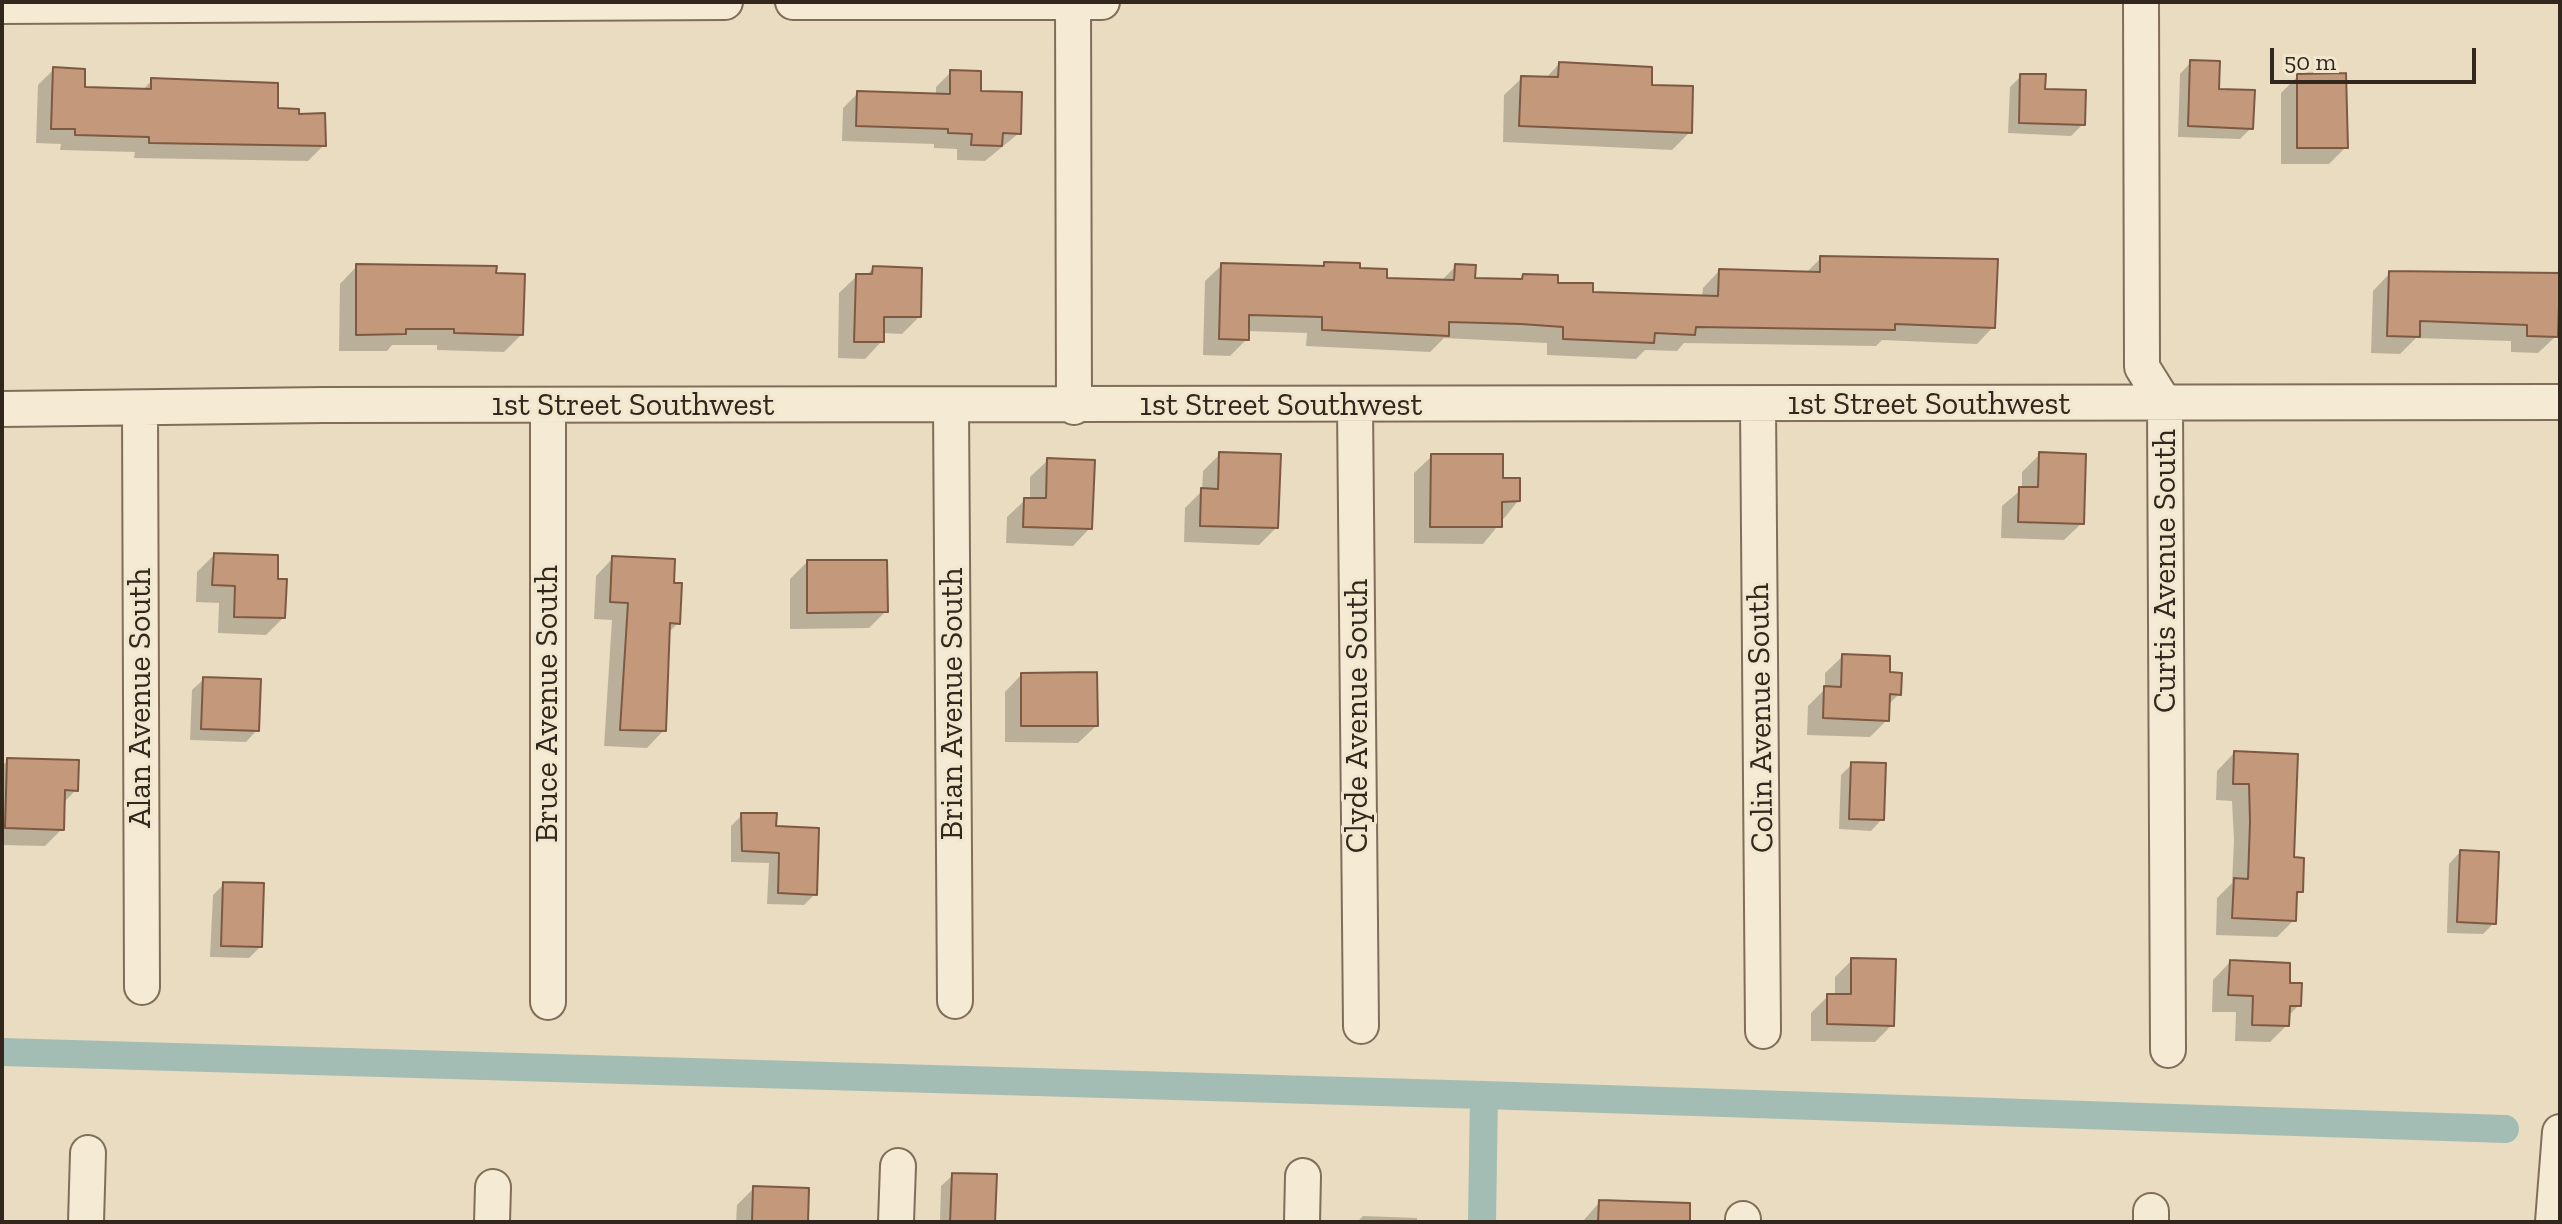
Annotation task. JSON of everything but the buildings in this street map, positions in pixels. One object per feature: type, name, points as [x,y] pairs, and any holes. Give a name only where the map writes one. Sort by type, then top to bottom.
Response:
[{"type":"street","points":[[2,6],[725,2]]},
{"type":"street","points":[[793,2],[1102,2]]},
{"type":"street","points":[[1073,2],[1074,407]]},
{"type":"street","name":"Curtis Avenue South","points":[[2141,2],[2142,367],[2165,404],[2168,1050]]},
{"type":"street","name":"1st Street Southwest","points":[[2,409],[2560,402]]},
{"type":"street","name":"Bruce Avenue South","points":[[548,406],[548,1002]]},
{"type":"street","name":"Clyde Avenue South","points":[[1355,406],[1361,1026]]},
{"type":"street","name":"Colin Avenue South","points":[[1758,406],[1763,1031]]},
{"type":"street","name":"Brian Avenue South","points":[[951,407],[955,1001]]},
{"type":"street","name":"Alan Avenue South","points":[[140,408],[142,987]]},
{"type":"street","points":[[2553,1222],[2560,1132]]},
{"type":"street","points":[[86,1222],[88,1153]]},
{"type":"street","points":[[896,1222],[898,1166]]},
{"type":"street","points":[[1302,1222],[1303,1176]]},
{"type":"street","points":[[492,1222],[493,1187]]},
{"type":"waterway","points":[[2,1052],[1484,1095],[2505,1129]]},
{"type":"waterway","points":[[1482,1222],[1484,1095]]}]
